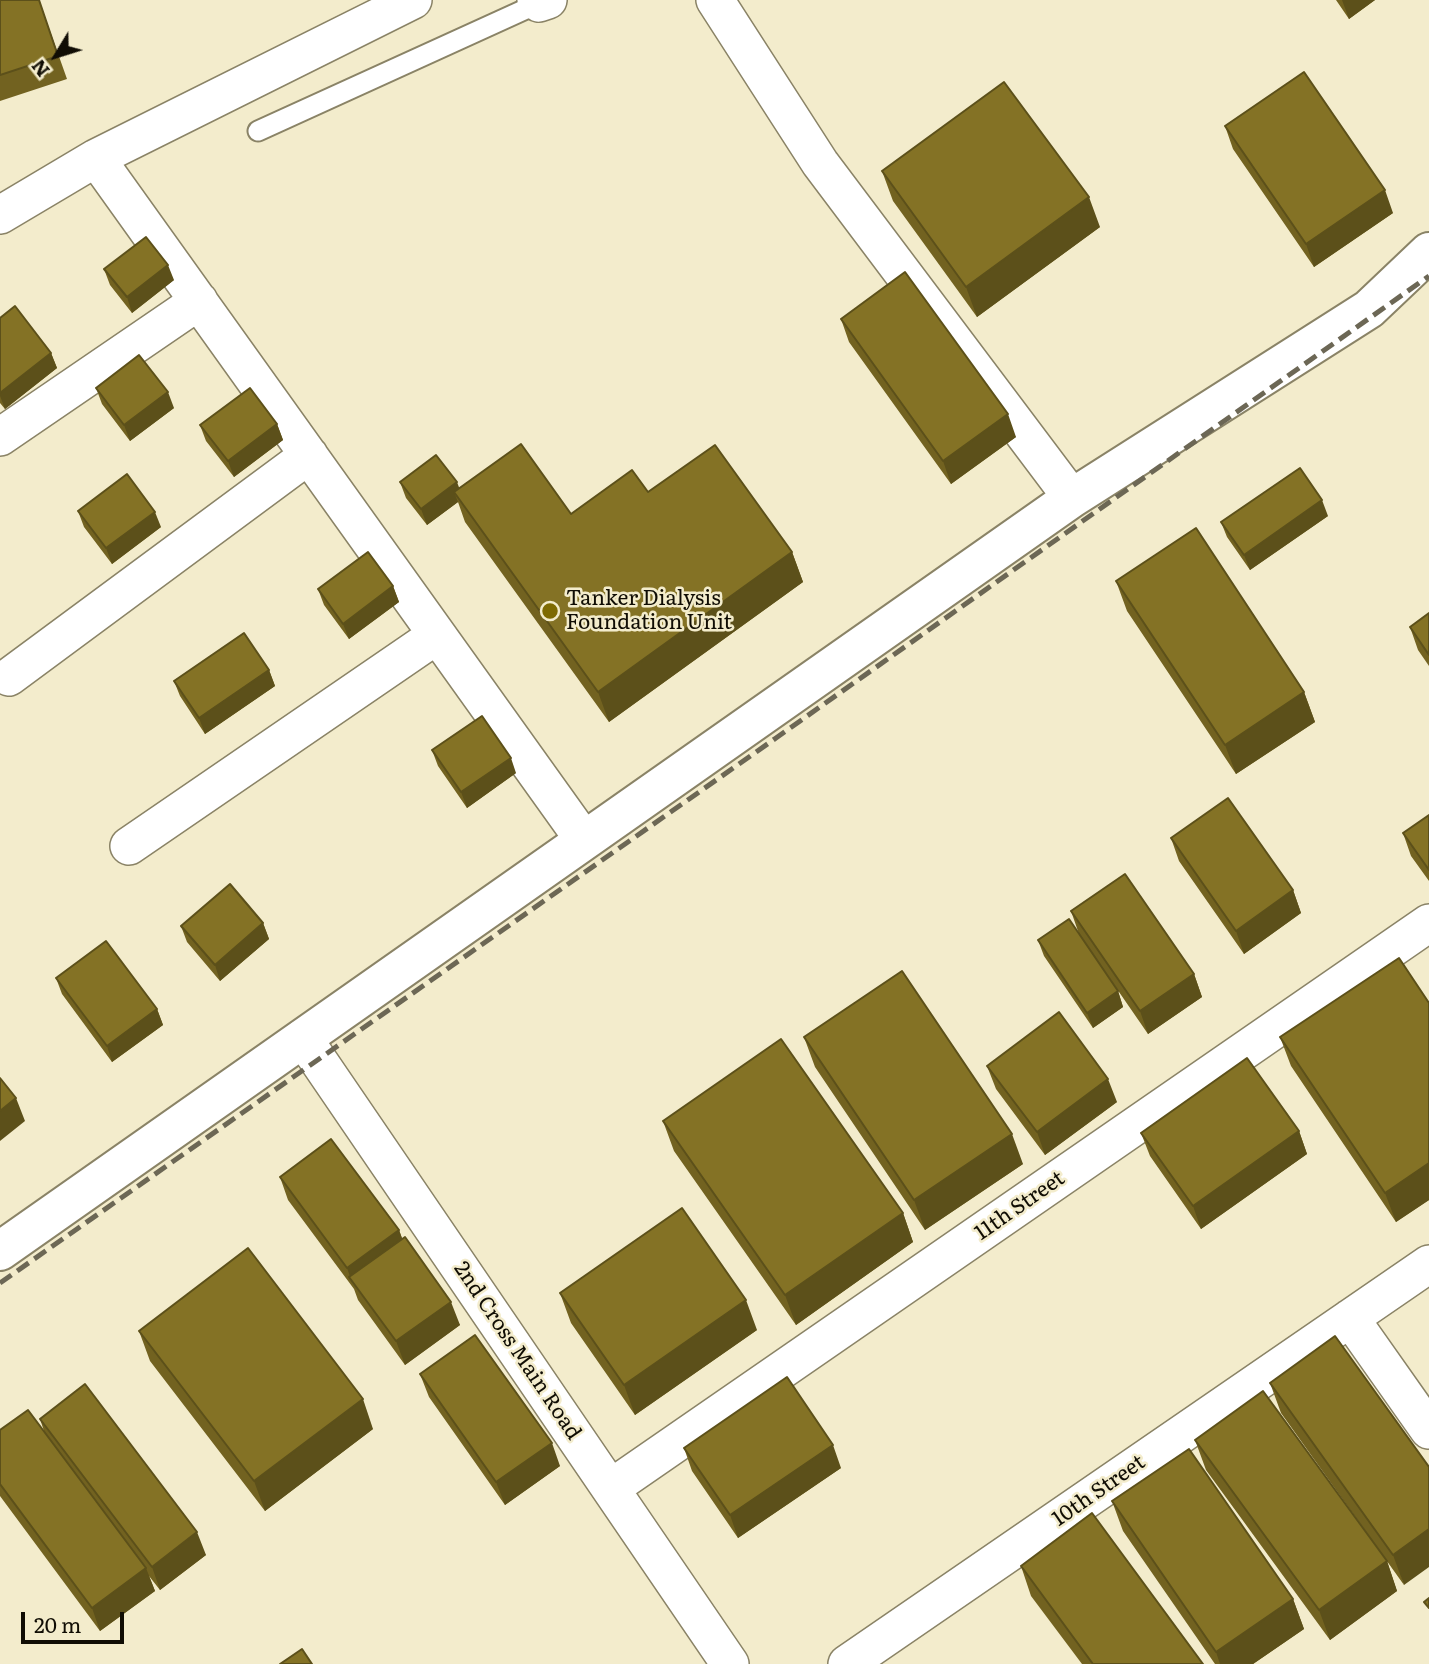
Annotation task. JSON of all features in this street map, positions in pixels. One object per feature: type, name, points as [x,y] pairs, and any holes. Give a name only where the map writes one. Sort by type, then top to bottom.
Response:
[{"type":"street","points":[[0,215],[96,158],[413,0]]},
{"type":"street","points":[[715,0],[820,163],[1072,498]]},
{"type":"street","points":[[96,158],[584,841]]},
{"type":"street","points":[[0,1251],[1072,498],[1369,309],[1429,252]]},
{"type":"street","points":[[1369,309],[1429,286]]},
{"type":"street","points":[[0,437],[199,301]]},
{"type":"street","points":[[9,677],[309,455]]},
{"type":"street","points":[[129,846],[437,635]]},
{"type":"street","name":"11th Street","points":[[611,1488],[1429,923]]},
{"type":"street","name":"2nd Cross Main Road","points":[[303,1038],[730,1664]]},
{"type":"street","name":"10th Street","points":[[848,1664],[1429,1264]]},
{"type":"street","points":[[1350,1318],[1429,1430]]},
{"type":"lane","points":[[258,131],[541,1]]},
{"type":"building","points":[[0,0],[39,0],[58,56],[0,75]]},
{"type":"building","points":[[1304,72],[1385,190],[1306,244],[1225,126]]},
{"type":"building","points":[[1004,82],[1089,197],[966,287],[882,171]]},
{"type":"building","points":[[146,237],[168,265],[127,297],[104,269]]},
{"type":"building","points":[[905,272],[1008,414],[943,461],[841,319]]},
{"type":"building","points":[[15,306],[51,353],[0,393],[0,318]]},
{"type":"building","points":[[139,355],[168,392],[124,425],[96,388]]},
{"type":"building","points":[[250,388],[277,424],[228,461],[200,425]]},
{"type":"building","points":[[521,444],[571,514],[632,470],[648,492],[715,445],[792,552],[598,692],[454,492]]},
{"type":"building","points":[[436,455],[457,482],[421,509],[400,482]]},
{"type":"building","points":[[1300,468],[1322,500],[1244,555],[1221,522]]},
{"type":"building","points":[[127,474],[155,512],[106,548],[78,511]]},
{"type":"building","points":[[1196,528],[1304,692],[1225,745],[1116,581]]},
{"type":"building","points":[[368,552],[393,586],[343,624],[318,589]]},
{"type":"building","points":[[1429,613],[1429,655],[1410,627]]},
{"type":"building","points":[[244,633],[269,670],[199,718],[174,681]]},
{"type":"building","points":[[482,716],[511,758],[461,792],[432,750]]},
{"type":"building","points":[[1228,798],[1293,890],[1236,931],[1171,838]]},
{"type":"building","points":[[1429,815],[1429,870],[1403,833]]},
{"type":"building","points":[[1125,874],[1194,974],[1140,1011],[1071,911]]},
{"type":"building","points":[[230,884],[263,923],[215,965],[181,926]]},
{"type":"building","points":[[1069,919],[1118,991],[1087,1013],[1038,940]]},
{"type":"building","points":[[106,941],[157,1009],[107,1046],[56,978]]},
{"type":"building","points":[[1399,958],[1429,1003],[1429,1163],[1385,1193],[1280,1037]]},
{"type":"building","points":[[902,971],[1012,1134],[914,1200],[804,1037]]},
{"type":"building","points":[[1059,1012],[1108,1079],[1037,1132],[987,1066]]},
{"type":"building","points":[[781,1039],[903,1213],[785,1295],[663,1121]]},
{"type":"building","points":[[1247,1058],[1299,1131],[1193,1206],[1141,1133]]},
{"type":"building","points":[[0,1078],[16,1098],[0,1111]]},
{"type":"building","points":[[331,1139],[399,1230],[347,1268],[280,1177]]},
{"type":"building","points":[[682,1208],[746,1300],[624,1385],[560,1293]]},
{"type":"building","points":[[405,1237],[451,1302],[396,1341],[349,1277]]},
{"type":"building","points":[[248,1248],[363,1399],[254,1481],[139,1331]]},
{"type":"building","points":[[475,1335],[552,1443],[496,1482],[420,1374]]},
{"type":"building","points":[[1335,1336],[1429,1467],[1429,1529],[1393,1555],[1270,1383]]},
{"type":"building","points":[[787,1377],[833,1445],[730,1515],[684,1448]]},
{"type":"building","points":[[85,1384],[197,1532],[152,1567],[40,1419]]},
{"type":"building","points":[[1263,1391],[1387,1561],[1319,1610],[1195,1440]]},
{"type":"building","points":[[28,1410],[146,1568],[92,1608],[0,1484],[0,1430]]},
{"type":"building","points":[[1189,1449],[1293,1599],[1216,1652],[1112,1501]]},
{"type":"building","points":[[1092,1513],[1203,1664],[1093,1664],[1021,1566]]},
{"type":"building","points":[[302,1649],[312,1664],[280,1664]]},
{"type":"railway","points":[[0,1283],[1429,276]]},
{"type":"place","name":"Tanker Dialysis Foundation Unit","points":[[550,611]]}]
